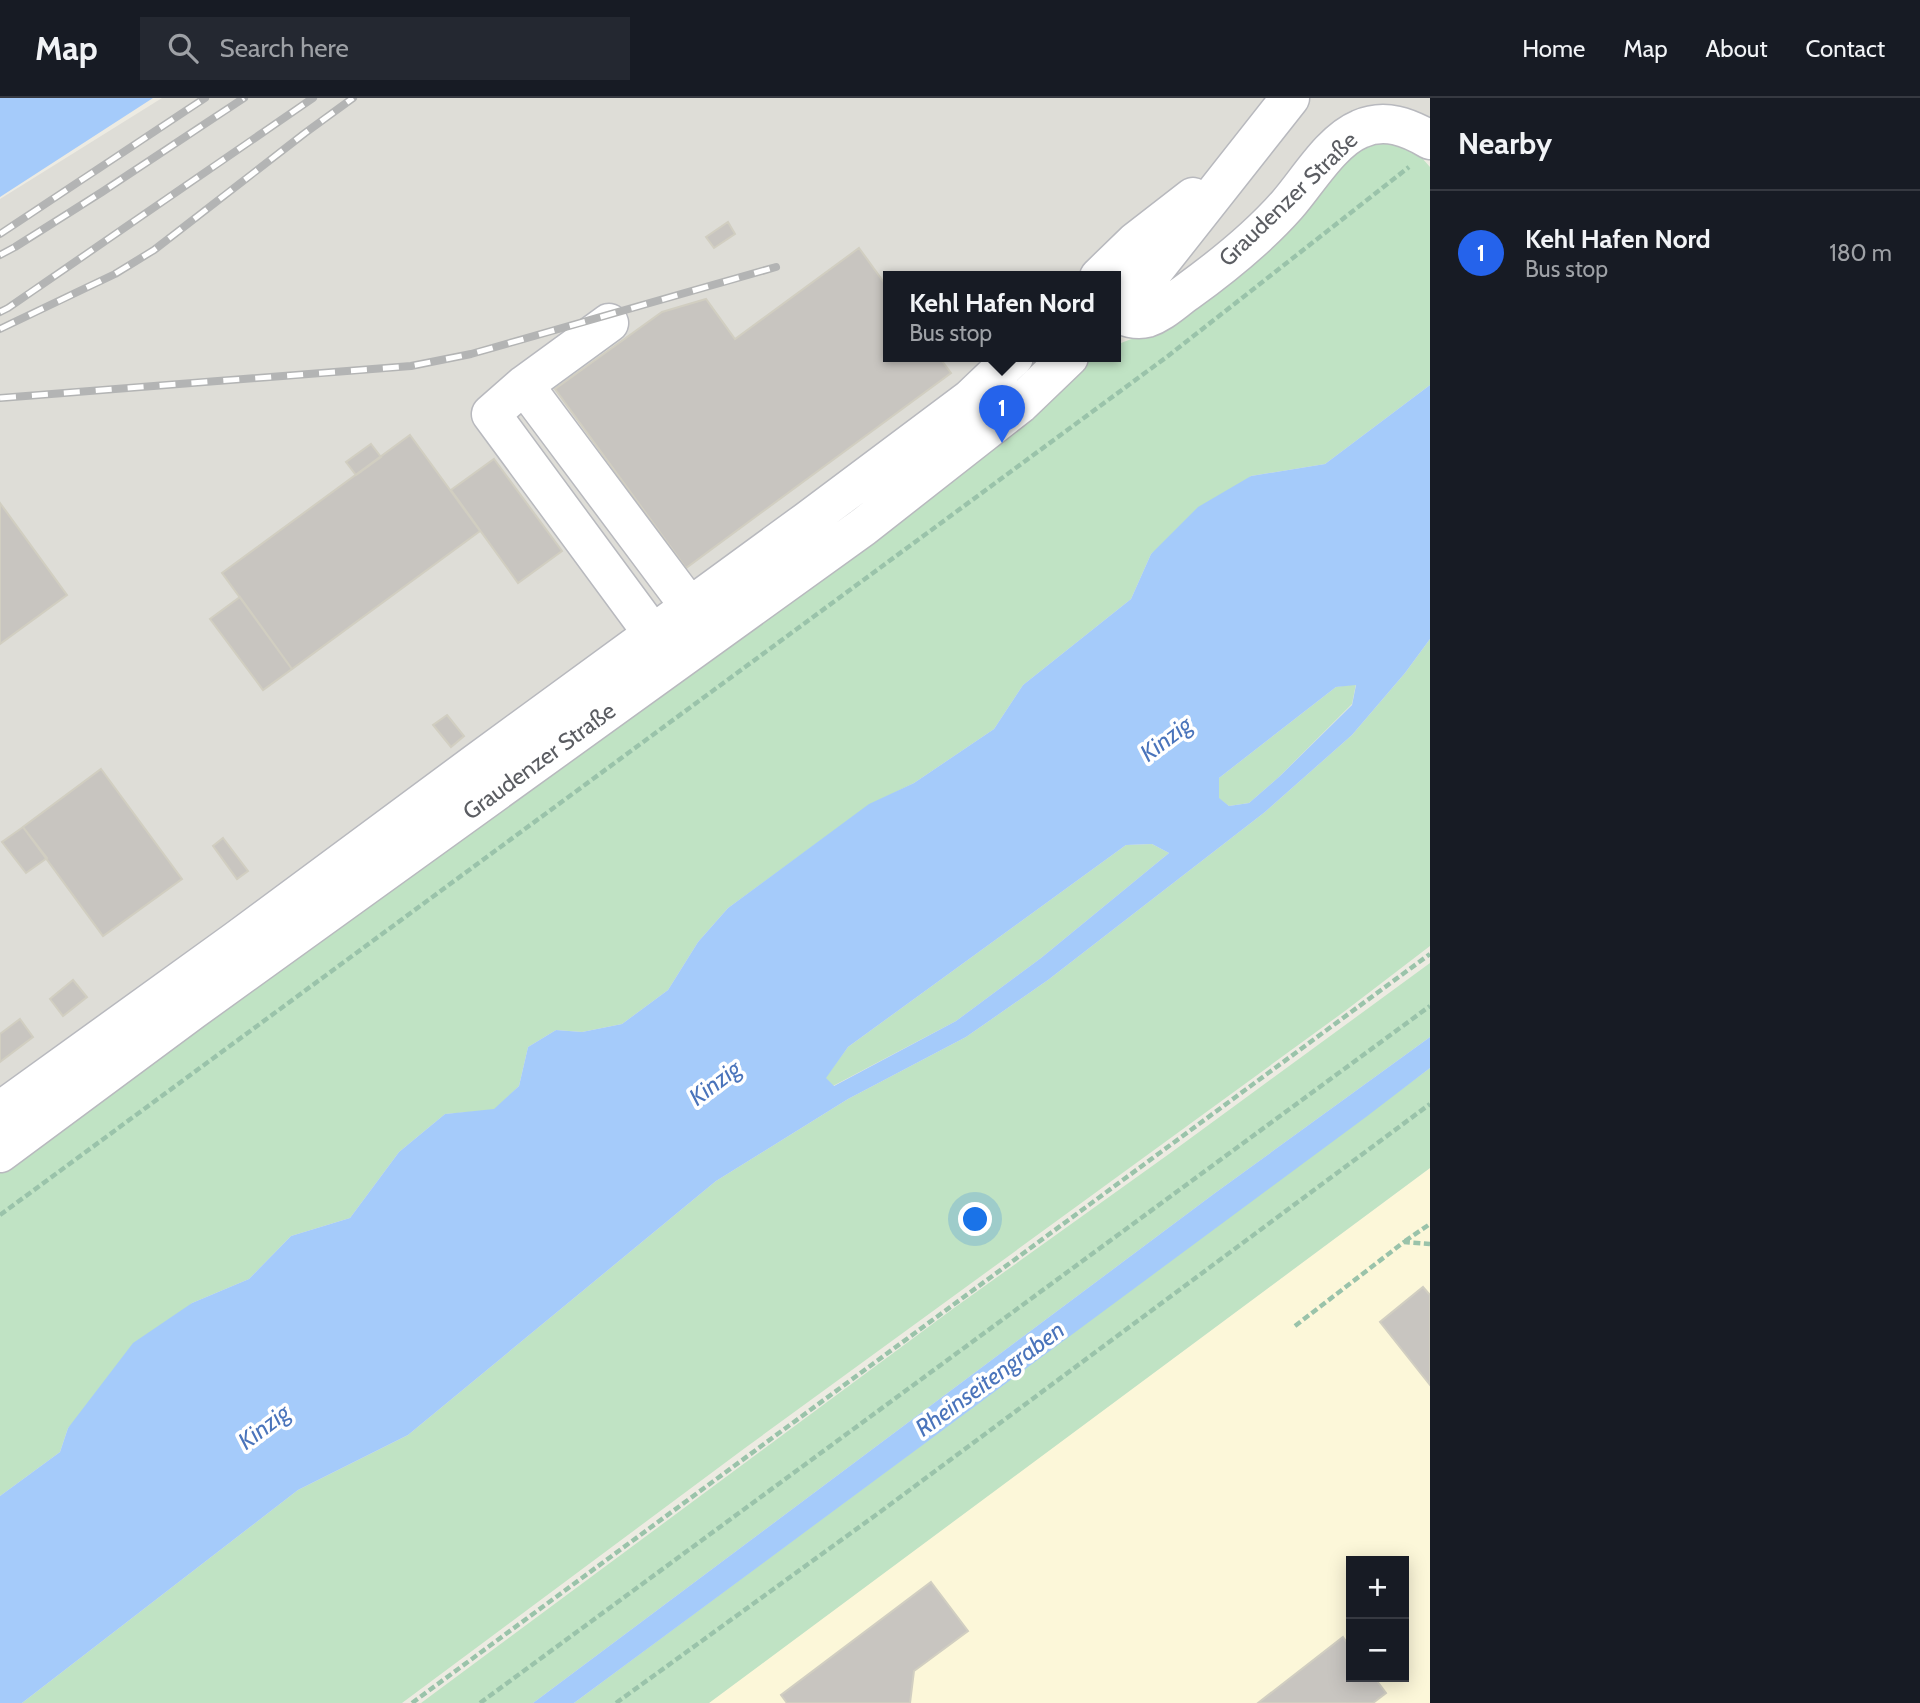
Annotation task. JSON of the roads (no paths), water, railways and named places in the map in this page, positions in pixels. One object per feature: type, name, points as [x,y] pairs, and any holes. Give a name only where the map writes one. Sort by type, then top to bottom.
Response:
[{"type":"street","points":[[1121,307],[1152,273],[1290,98]]},
{"type":"street","name":"Graudenzer Straße","points":[[1121,315],[1144,319],[1161,311],[1193,288],[1249,244],[1288,204],[1336,147],[1358,129],[1372,124],[1408,127],[1425,149]]},
{"type":"street","points":[[1105,271],[1135,242],[1244,156]]},
{"type":"street","points":[[609,323],[524,385],[491,414],[653,634]]},
{"type":"street","points":[[0,1111],[690,607],[970,399],[1009,362]]},
{"type":"street","name":"Graudenzer Straße","points":[[0,1153],[182,1018],[863,527],[1020,404],[1064,362]]},
{"type":"street","points":[[524,385],[690,607]]},
{"type":"water","points":[[0,98],[153,98],[0,197]]},
{"type":"water","name":"Kinzig","points":[[1430,385],[1430,639],[1352,735],[1265,812],[1048,980],[966,1037],[848,1099],[716,1181],[408,1435],[298,1490],[22,1703],[0,1703],[0,1496],[60,1452],[68,1428],[133,1343],[192,1303],[249,1279],[291,1236],[350,1218],[399,1152],[445,1114],[494,1109],[519,1086],[528,1047],[556,1030],[582,1032],[622,1024],[668,990],[698,942],[728,908],[869,804],[914,783],[994,729],[1023,685],[1131,599],[1151,554],[1198,507],[1251,476],[1325,464]],"holes":[[[1356,685],[1352,705],[1249,803],[1229,806],[1219,798],[1219,778],[1336,687]],[[1152,844],[1169,853],[1041,958],[956,1021],[834,1086],[826,1078],[848,1047],[1126,845]]]},
{"type":"water","name":"Rheinseitengraben","points":[[1430,1037],[1430,1068],[1366,1117],[574,1703],[533,1703],[1215,1193]]},
{"type":"railway","points":[[0,234],[205,98]]},
{"type":"railway","points":[[0,255],[102,192],[244,98]]},
{"type":"railway","points":[[0,312],[313,98]]},
{"type":"railway","points":[[0,329],[115,274],[154,250],[353,98]]},
{"type":"railway","points":[[0,398],[411,366],[471,354],[776,267]]},
{"type":"place","name":"Kehl Hafen Nord","points":[[1002,443]]}]
